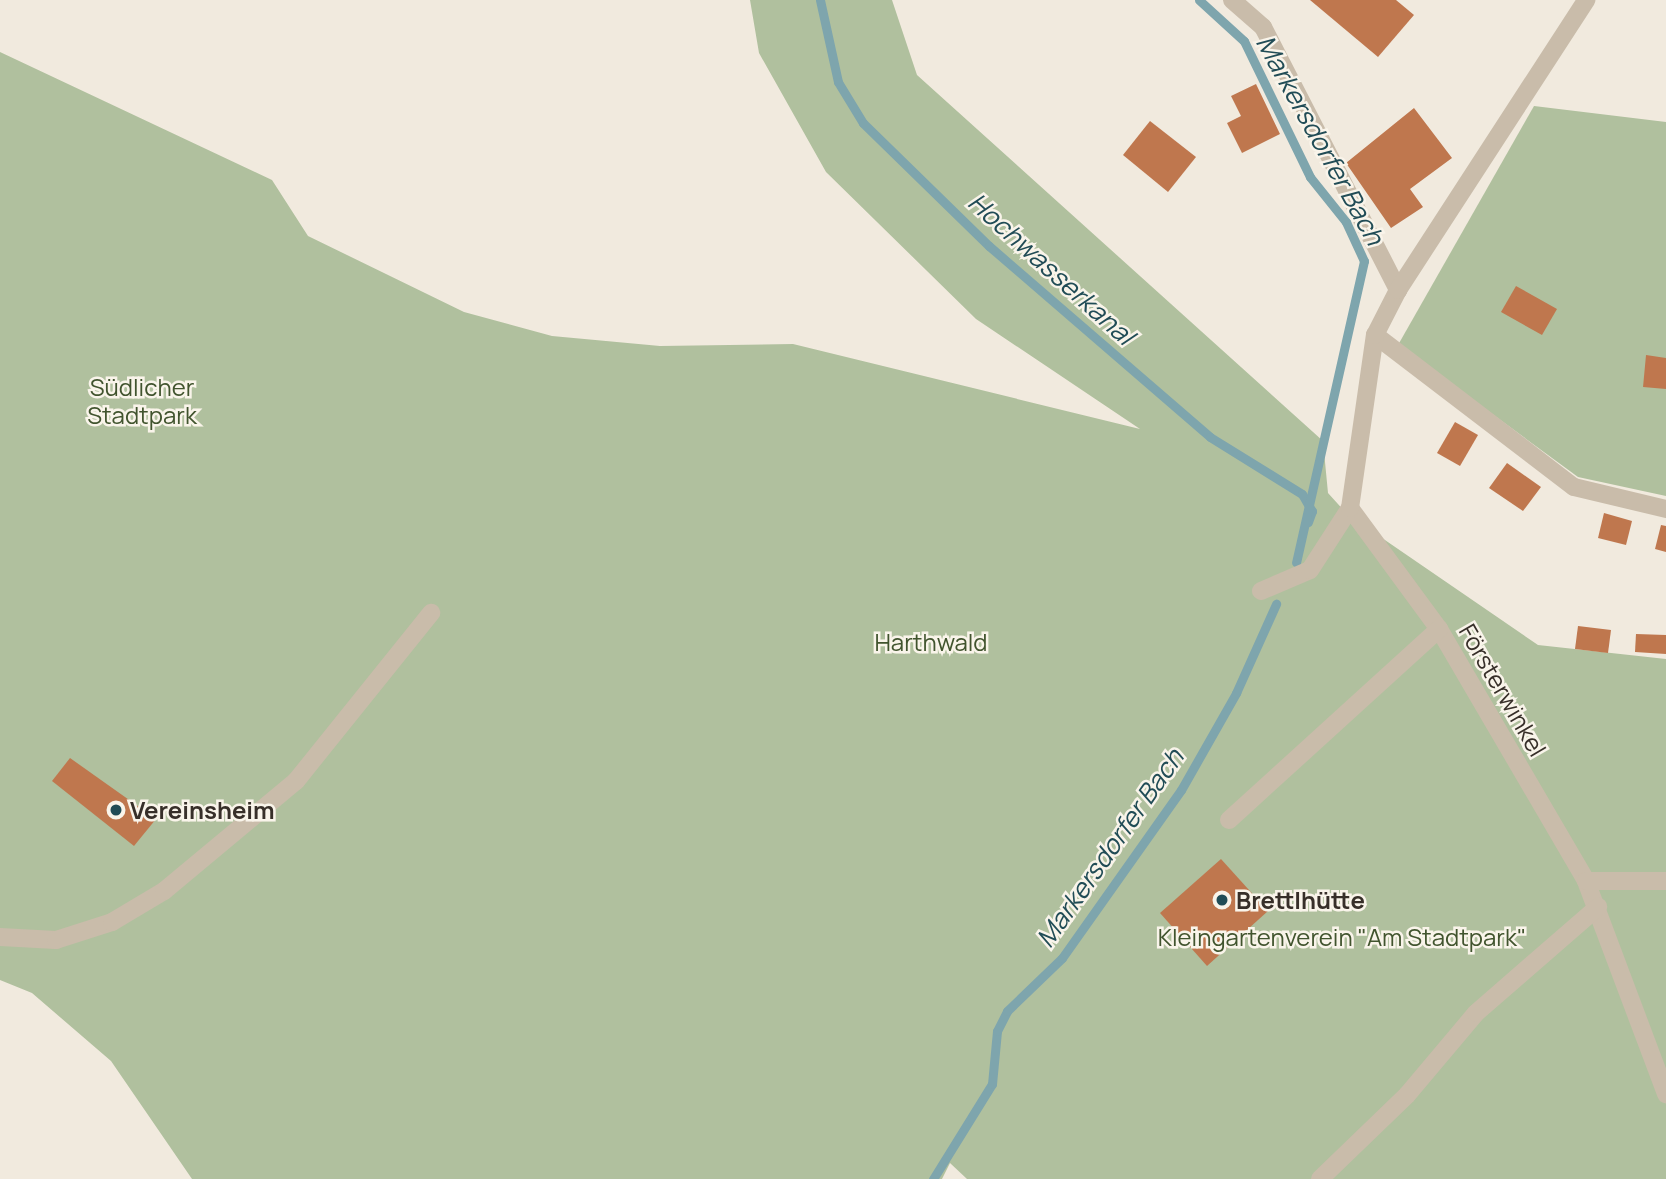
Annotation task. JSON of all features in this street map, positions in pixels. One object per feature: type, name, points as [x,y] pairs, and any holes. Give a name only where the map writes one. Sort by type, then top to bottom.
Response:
[{"type":"street","points":[[1232,0],[1263,27],[1398,290]]},
{"type":"street","points":[[1261,591],[1310,570],[1350,508],[1375,335],[1398,290],[1586,0]]},
{"type":"street","points":[[1375,335],[1574,487],[1666,509]]},
{"type":"street","name":"Försterwinkel","points":[[1350,508],[1439,629],[1586,881],[1666,1094]]},
{"type":"street","points":[[0,937],[56,940],[112,922],[164,891],[296,781],[431,613]]},
{"type":"street","points":[[1229,820],[1439,629]]},
{"type":"street","points":[[1586,881],[1666,881]]},
{"type":"street","points":[[1320,1179],[1407,1095],[1476,1013],[1598,907]]},
{"type":"green space","points":[[750,0],[892,0],[917,75],[1323,441],[1328,493],[1347,514],[1538,645],[1666,659],[1666,1179],[967,1179],[950,1163],[942,1179],[192,1179],[111,1061],[32,993],[0,980],[0,52],[272,180],[308,236],[464,312],[552,336],[660,346],[793,344],[1140,429],[976,319],[826,172],[759,53]]},
{"type":"green space","points":[[1534,106],[1666,122],[1666,496],[1578,477],[1398,345]]},
{"type":"building","points":[[1310,0],[1396,0],[1414,15],[1378,57]]},
{"type":"building","points":[[1256,84],[1280,134],[1242,153],[1227,123],[1241,116],[1231,96]]},
{"type":"building","points":[[1414,108],[1452,158],[1410,189],[1423,207],[1391,228],[1346,163]]},
{"type":"building","points":[[1150,121],[1196,157],[1168,192],[1123,155]]},
{"type":"building","points":[[1516,286],[1557,309],[1542,335],[1501,312]]},
{"type":"building","points":[[1646,355],[1666,358],[1666,389],[1643,387]]},
{"type":"building","points":[[1455,422],[1478,435],[1460,466],[1437,453]]},
{"type":"building","points":[[1507,463],[1541,487],[1523,511],[1489,488]]},
{"type":"building","points":[[1604,513],[1632,521],[1626,545],[1598,538]]},
{"type":"building","points":[[1661,525],[1666,526],[1666,552],[1655,549]]},
{"type":"building","points":[[1578,626],[1611,630],[1608,653],[1575,649]]},
{"type":"building","points":[[1636,634],[1666,635],[1666,654],[1635,652]]},
{"type":"building","name":"Vereinsheim","points":[[70,758],[156,819],[134,846],[52,781]]},
{"type":"building","points":[[1221,859],[1268,911],[1207,966],[1160,913]]},
{"type":"waterway","name":"Hochwasserkanal","points":[[820,0],[838,82],[863,123],[989,246],[1210,437],[1302,494],[1312,511],[1308,522]]},
{"type":"waterway","name":"Markersdorfer Bach","points":[[1199,0],[1244,41],[1310,177],[1346,222],[1364,261],[1296,562]]},
{"type":"waterway","name":"Markersdorfer Bach","points":[[933,1179],[992,1084],[997,1031],[1007,1011],[1062,958],[1181,790],[1236,693],[1276,604]]},
{"type":"place","name":"Vereinsheim","points":[[116,810]]},
{"type":"place","name":"Brettlhütte","points":[[1222,900]]},
{"type":"park label","name":"Südlicher Stadtpark","points":[[142,401]]},
{"type":"park label","name":"Harthwald","points":[[931,642]]},
{"type":"park label","name":"Kleingartenverein \"Am Stadtpark\"","points":[[1342,937]]}]
